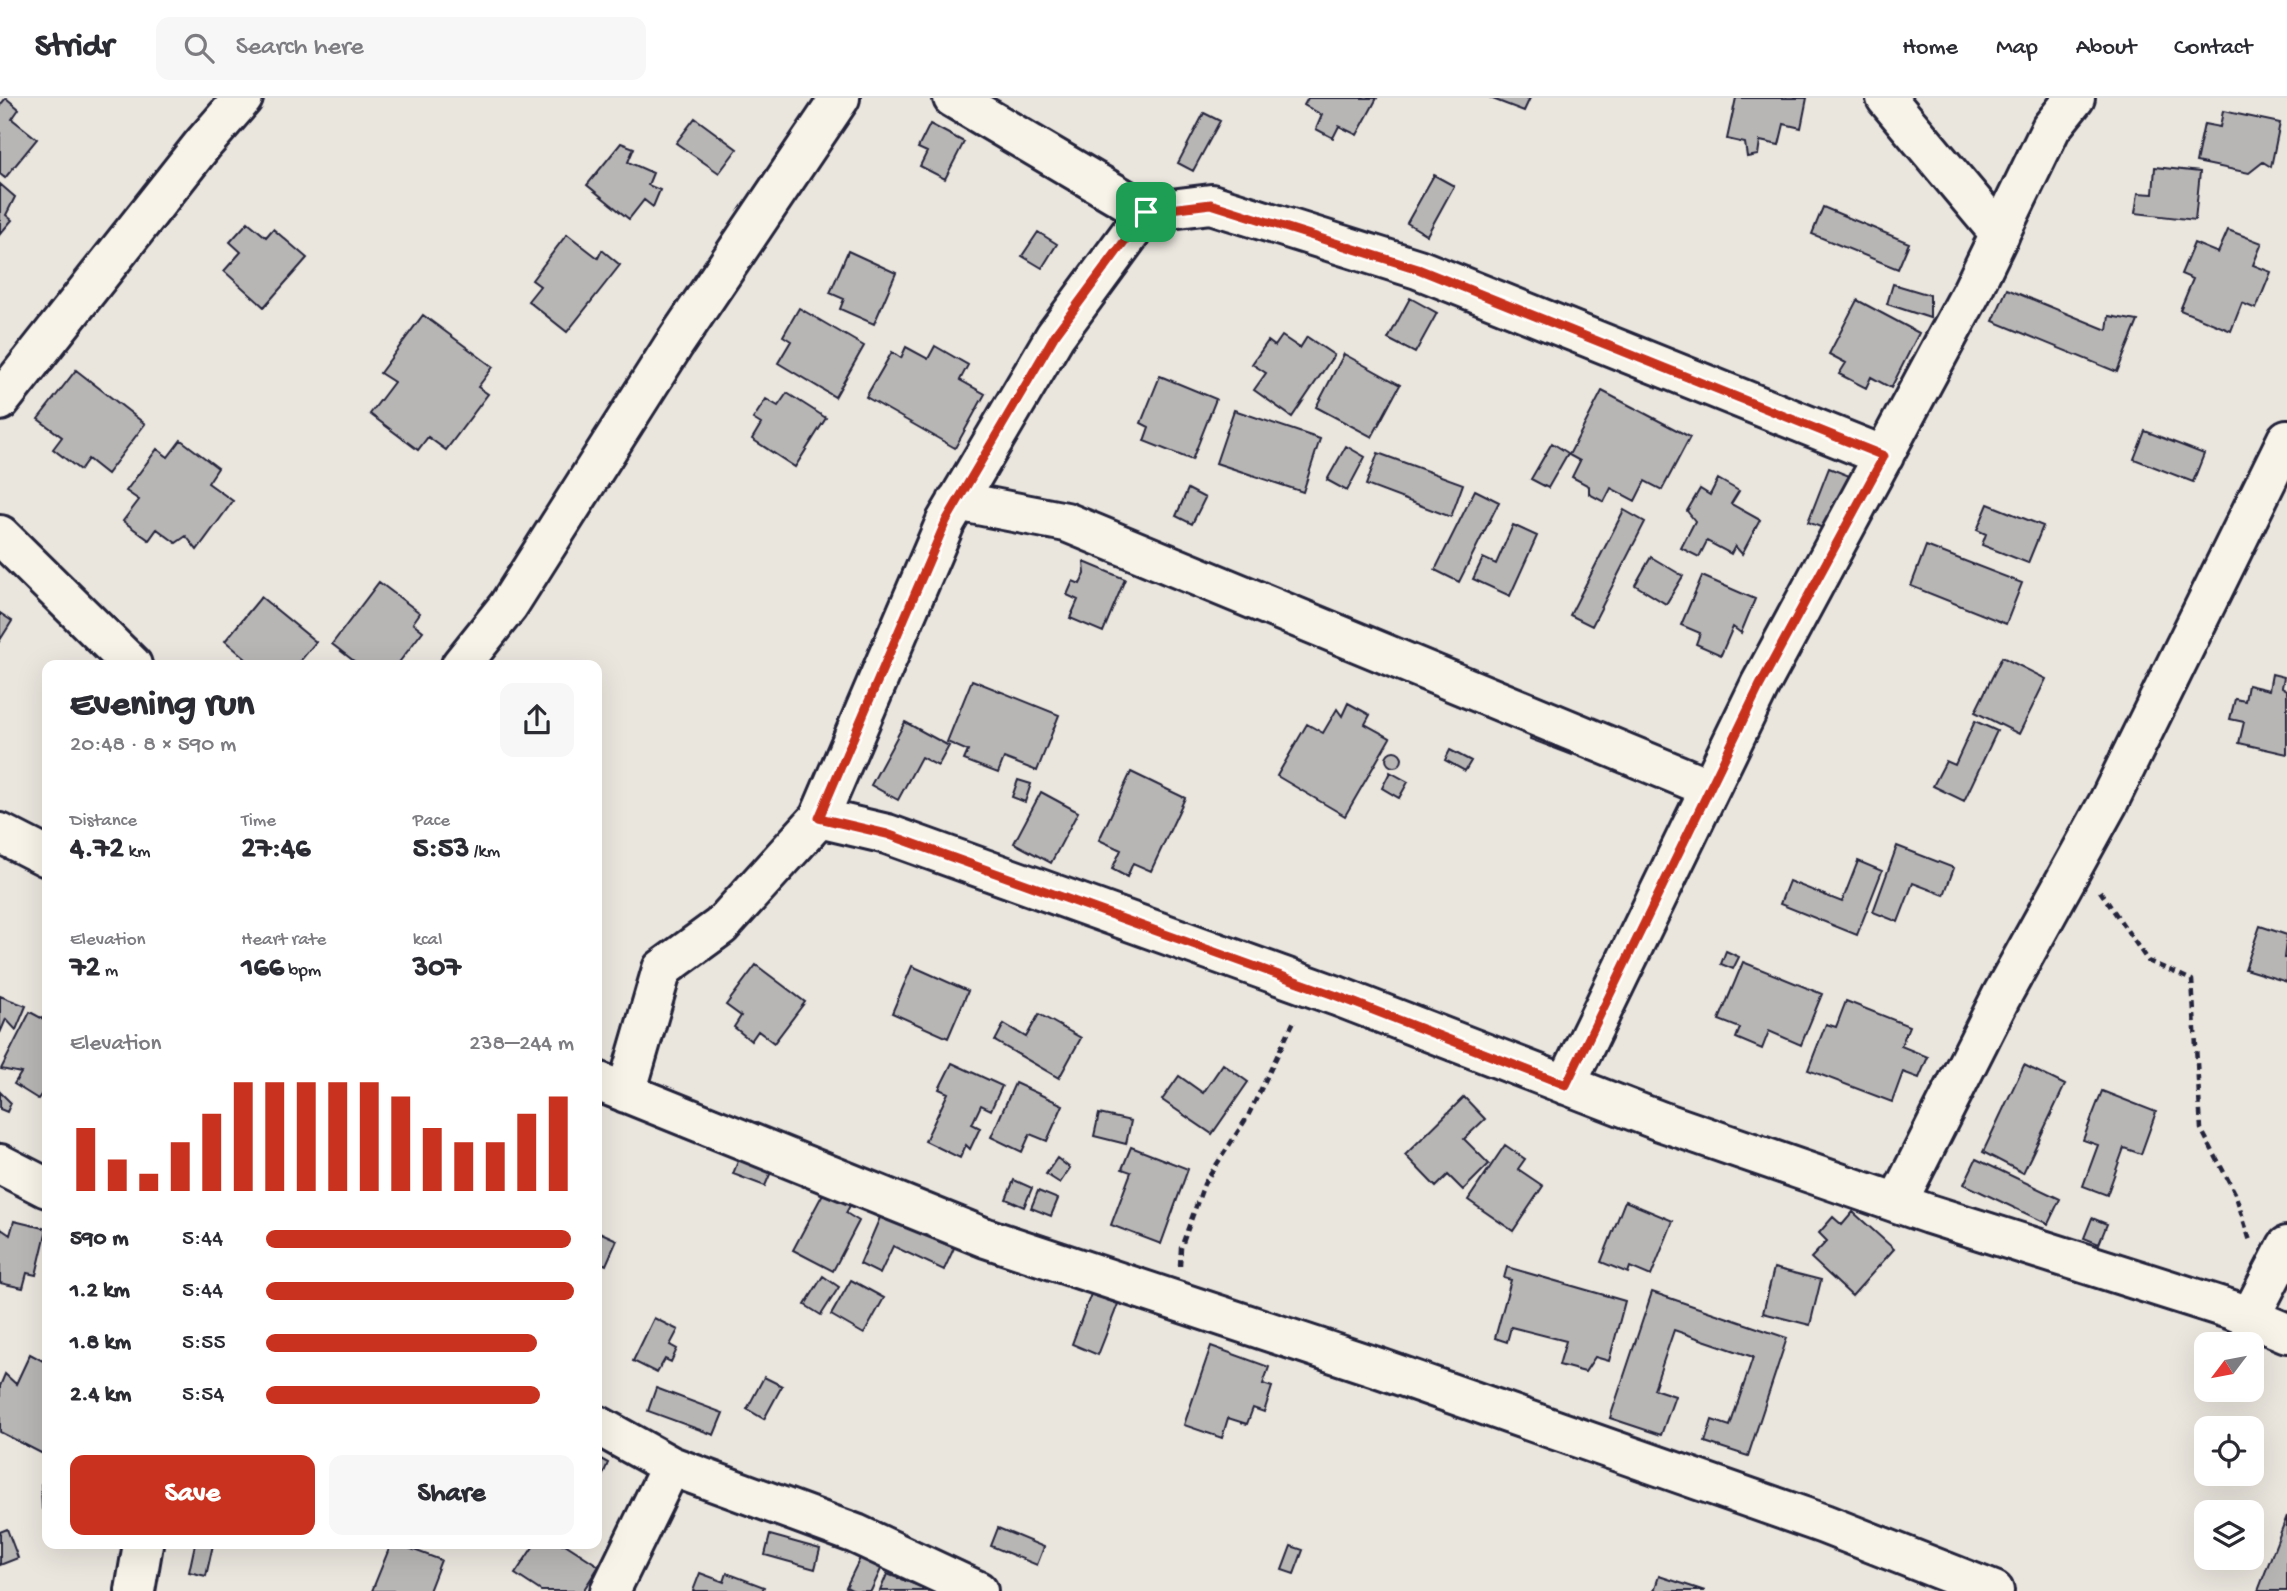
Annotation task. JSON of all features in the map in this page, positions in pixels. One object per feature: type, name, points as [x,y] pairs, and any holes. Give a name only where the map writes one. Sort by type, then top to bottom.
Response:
[{"type":"street","points":[[0,401],[195,154],[243,98]]},
{"type":"street","points":[[465,660],[508,606],[673,346],[840,98]]},
{"type":"street","points":[[953,98],[1146,212],[1211,204],[1418,269],[1884,456]]},
{"type":"street","points":[[1886,98],[2000,234]]},
{"type":"street","points":[[1566,1085],[1760,685],[1972,293],[2051,128],[2075,98]]},
{"type":"street","points":[[1146,212],[1055,335],[946,521],[819,818],[721,926],[662,969],[611,1087],[986,1238],[1379,1368],[1811,1520],[1994,1591]]},
{"type":"street","points":[[1897,1203],[2001,997],[2108,803],[2287,439]]},
{"type":"street","points":[[957,501],[1066,522],[1710,788]]},
{"type":"street","points":[[0,536],[127,660]]},
{"type":"street","points":[[819,818],[887,834],[1310,987],[1660,1121],[1897,1203],[2257,1303],[2287,1333]]},
{"type":"street","points":[[0,834],[42,855]]},
{"type":"street","points":[[0,1164],[42,1185]]},
{"type":"street","points":[[2257,1303],[2287,1245]]},
{"type":"street","points":[[602,1428],[671,1466],[856,1534],[978,1591]]},
{"type":"street","points":[[610,1591],[671,1466]]},
{"type":"street","points":[[135,1591],[142,1549]]},
{"type":"path","points":[[2079,856],[2148,961],[2192,980],[2201,1129],[2235,1193],[2257,1303]]},
{"type":"path","points":[[1178,1302],[1181,1248],[1204,1184],[1248,1116],[1310,987]]},
{"type":"building","points":[[6,98],[19,109],[12,119],[37,139],[5,178],[0,174],[0,105]]},
{"type":"building","points":[[1308,98],[1377,98],[1357,135],[1339,126],[1333,138],[1316,129],[1322,115],[1304,105]]},
{"type":"building","points":[[1490,98],[1530,98],[1524,111]]},
{"type":"building","points":[[1736,98],[1807,98],[1801,128],[1784,124],[1779,145],[1760,141],[1758,155],[1747,157],[1745,143],[1727,139]]},
{"type":"building","points":[[2223,111],[2280,123],[2271,167],[2263,162],[2249,173],[2196,162],[2204,124],[2220,127]]},
{"type":"building","points":[[1204,113],[1220,121],[1193,171],[1178,163]]},
{"type":"building","points":[[695,118],[737,149],[719,173],[676,143]]},
{"type":"building","points":[[930,124],[964,142],[945,179],[920,166],[927,152],[918,148]]},
{"type":"building","points":[[621,143],[634,148],[628,162],[653,173],[648,185],[660,190],[653,207],[644,200],[629,219],[587,185]]},
{"type":"building","points":[[2155,167],[2200,172],[2195,220],[2135,213],[2138,193],[2153,194]]},
{"type":"building","points":[[1434,175],[1454,186],[1427,235],[1407,223]]},
{"type":"building","points":[[0,184],[15,197],[6,215],[12,220],[0,234]]},
{"type":"building","points":[[1823,207],[1909,243],[1898,269],[1812,234]]},
{"type":"building","points":[[248,222],[266,237],[273,229],[307,258],[264,307],[224,271],[241,252],[230,242]]},
{"type":"building","points":[[2228,230],[2262,243],[2253,265],[2271,272],[2256,309],[2242,303],[2231,331],[2180,310],[2193,279],[2181,274],[2194,243],[2218,253]]},
{"type":"building","points":[[1038,232],[1057,244],[1042,268],[1022,256]]},
{"type":"building","points":[[567,234],[598,258],[602,250],[620,265],[567,332],[528,301],[540,286],[532,280]]},
{"type":"building","points":[[848,251],[896,273],[874,324],[840,309],[844,299],[830,293]]},
{"type":"building","points":[[1893,284],[1930,295],[1930,318],[1887,304]]},
{"type":"building","points":[[2007,289],[2107,330],[2109,316],[2138,321],[2117,372],[1993,321]]},
{"type":"building","points":[[1410,298],[1437,313],[1415,353],[1388,339]]},
{"type":"building","points":[[1857,300],[1919,333],[1891,388],[1871,377],[1866,388],[1839,374],[1846,363],[1829,354]]},
{"type":"building","points":[[799,308],[864,346],[835,397],[778,363],[791,341],[783,336]]},
{"type":"building","points":[[423,315],[493,367],[478,387],[488,394],[446,450],[428,437],[418,450],[370,414],[394,382],[380,373]]},
{"type":"building","points":[[1282,336],[1300,348],[1307,337],[1334,355],[1292,417],[1254,390],[1266,373],[1252,364],[1268,341],[1275,346]]},
{"type":"building","points":[[935,346],[968,365],[960,380],[985,394],[955,448],[866,397],[892,352],[901,358],[906,347],[928,359]]},
{"type":"building","points":[[1344,354],[1400,385],[1372,437],[1316,407]]},
{"type":"building","points":[[76,370],[145,424],[107,474],[88,459],[80,470],[53,449],[62,437],[38,419]]},
{"type":"building","points":[[1160,376],[1216,399],[1192,460],[1144,441],[1149,427],[1141,423]]},
{"type":"building","points":[[1602,391],[1690,437],[1662,490],[1645,481],[1635,501],[1611,488],[1604,502],[1589,494],[1589,486],[1572,477],[1580,461],[1569,455]]},
{"type":"building","points":[[787,393],[826,418],[795,467],[752,439],[761,424],[753,419],[766,399],[778,406]]},
{"type":"building","points":[[1234,410],[1320,439],[1303,492],[1216,463]]},
{"type":"building","points":[[2145,431],[2204,454],[2193,482],[2134,459]]},
{"type":"building","points":[[181,440],[218,468],[208,483],[233,501],[197,550],[186,536],[176,543],[157,529],[149,540],[123,521],[139,500],[126,491],[157,449],[168,457]]},
{"type":"building","points":[[1552,443],[1568,453],[1548,488],[1531,479]]},
{"type":"building","points":[[1346,446],[1365,457],[1347,491],[1327,480]]},
{"type":"building","points":[[1378,453],[1463,484],[1451,517],[1366,485]]},
{"type":"building","points":[[1829,468],[1852,477],[1830,531],[1808,522]]},
{"type":"building","points":[[1718,479],[1739,491],[1731,504],[1760,520],[1742,554],[1735,546],[1731,554],[1707,541],[1699,557],[1681,548],[1695,521],[1687,511],[1700,489],[1710,495]]},
{"type":"building","points":[[1188,489],[1205,498],[1192,524],[1176,516]]},
{"type":"building","points":[[1475,490],[1499,502],[1459,582],[1435,570]]},
{"type":"building","points":[[1988,504],[2043,526],[2028,563],[1982,545],[1986,534],[1977,530]]},
{"type":"building","points":[[1624,510],[1645,522],[1592,626],[1570,615]]},
{"type":"building","points":[[1513,525],[1537,536],[1510,596],[1473,579],[1483,558],[1496,564]]},
{"type":"building","points":[[1926,546],[2022,583],[2006,624],[1911,586]]},
{"type":"building","points":[[1651,557],[1683,576],[1666,604],[1635,585]]},
{"type":"building","points":[[1084,562],[1125,579],[1103,632],[1070,618],[1078,600],[1067,595],[1073,581],[1080,584],[1085,574]]},
{"type":"building","points":[[1702,576],[1755,599],[1741,633],[1733,627],[1721,655],[1696,644],[1700,633],[1681,625]]},
{"type":"building","points":[[379,582],[420,613],[413,623],[423,631],[401,660],[353,660],[332,644]]},
{"type":"building","points":[[261,597],[316,642],[301,660],[244,660],[225,641]]},
{"type":"building","points":[[0,613],[12,621],[0,640]]},
{"type":"building","points":[[2002,657],[2046,679],[2019,734],[1975,712]]},
{"type":"building","points":[[2272,674],[2284,677],[2282,687],[2287,690],[2287,754],[2239,743],[2244,722],[2230,719],[2235,699],[2245,701],[2248,685],[2269,690]]},
{"type":"building","points":[[972,680],[1059,715],[1037,771],[1004,758],[998,773],[964,760],[968,751],[947,742]]},
{"type":"building","points":[[1348,703],[1370,715],[1365,724],[1390,738],[1345,816],[1277,776],[1307,724],[1323,733],[1337,709],[1342,716]]},
{"type":"building","points":[[1975,721],[1997,731],[1964,801],[1933,786],[1946,761],[1955,765]]},
{"type":"building","points":[[905,722],[949,746],[938,766],[921,757],[898,800],[871,785]]},
{"type":"building","points":[[1536,722],[1579,738],[1572,755],[1530,739]]},
{"type":"building","points":[[1450,750],[1471,761],[1465,771],[1445,760]]},
{"type":"building","points":[[1391,751],[1397,751],[1402,759],[1400,765],[1391,767],[1386,762],[1386,756]]},
{"type":"building","points":[[1131,772],[1185,798],[1151,871],[1133,863],[1127,877],[1112,869],[1121,850],[1099,840]]},
{"type":"building","points":[[1390,772],[1408,782],[1399,798],[1382,788]]},
{"type":"building","points":[[1018,780],[1031,784],[1025,802],[1012,797]]},
{"type":"building","points":[[1041,792],[1078,812],[1051,863],[1014,843]]},
{"type":"building","points":[[1897,846],[1954,868],[1944,895],[1913,883],[1898,922],[1873,912]]},
{"type":"building","points":[[1858,861],[1882,871],[1857,935],[1780,904],[1789,881],[1842,902]]},
{"type":"building","points":[[2260,926],[2287,935],[2284,958],[2287,958],[2287,982],[2245,969]]},
{"type":"building","points":[[1726,951],[1739,957],[1733,969],[1721,964]]},
{"type":"building","points":[[1743,962],[1822,994],[1801,1045],[1769,1031],[1762,1049],[1736,1038],[1740,1028],[1719,1020]]},
{"type":"building","points":[[756,965],[805,1002],[774,1043],[758,1031],[751,1041],[734,1027],[741,1016],[726,1005]]},
{"type":"building","points":[[912,966],[968,991],[948,1038],[892,1013]]},
{"type":"building","points":[[0,996],[26,1006],[16,1030],[6,1019],[0,1033]]},
{"type":"building","points":[[1846,1001],[1909,1026],[1901,1046],[1928,1057],[1919,1078],[1903,1072],[1892,1102],[1808,1070],[1826,1024],[1836,1027]]},
{"type":"building","points":[[30,1012],[42,1018],[42,1093],[38,1099],[14,1084],[21,1073],[1,1069]]},
{"type":"building","points":[[1039,1014],[1081,1038],[1059,1078],[995,1041],[1004,1024],[1026,1037]]},
{"type":"building","points":[[952,1063],[1002,1086],[991,1110],[981,1105],[972,1124],[980,1128],[970,1149],[966,1145],[960,1158],[925,1141],[948,1093],[939,1089]]},
{"type":"building","points":[[1223,1064],[1248,1082],[1212,1134],[1162,1100],[1179,1076],[1203,1093]]},
{"type":"building","points":[[2024,1065],[2065,1085],[2023,1173],[1983,1152]]},
{"type":"building","points":[[1015,1083],[1063,1105],[1047,1141],[1030,1134],[1022,1152],[991,1137]]},
{"type":"building","points":[[2102,1091],[2156,1112],[2141,1154],[2124,1148],[2107,1195],[2083,1186],[2098,1145],[2083,1140]]},
{"type":"building","points":[[0,1092],[11,1103],[7,1112],[0,1109]]},
{"type":"building","points":[[1464,1097],[1485,1119],[1464,1139],[1489,1164],[1463,1190],[1448,1175],[1436,1187],[1405,1155]]},
{"type":"building","points":[[1099,1114],[1131,1121],[1126,1144],[1094,1136]]},
{"type":"building","points":[[1505,1145],[1525,1159],[1518,1169],[1543,1186],[1513,1231],[1468,1200]]},
{"type":"building","points":[[1131,1147],[1188,1169],[1161,1244],[1111,1225],[1131,1172],[1122,1169]]},
{"type":"building","points":[[742,1151],[774,1165],[765,1186],[733,1174]]},
{"type":"building","points":[[1057,1158],[1070,1168],[1060,1183],[1046,1174]]},
{"type":"building","points":[[1976,1159],[2060,1199],[2048,1224],[1964,1184]]},
{"type":"building","points":[[1014,1180],[1032,1188],[1024,1207],[1006,1199]]},
{"type":"building","points":[[827,1186],[853,1200],[846,1213],[859,1221],[833,1271],[793,1250]]},
{"type":"building","points":[[1038,1191],[1058,1199],[1051,1216],[1031,1208]]},
{"type":"building","points":[[1625,1201],[1673,1221],[1651,1276],[1630,1267],[1628,1273],[1601,1262]]},
{"type":"building","points":[[1853,1212],[1894,1249],[1852,1296],[1811,1258],[1827,1241],[1819,1233],[1833,1217],[1842,1225]]},
{"type":"building","points":[[881,1215],[954,1248],[944,1270],[893,1246],[880,1274],[860,1264]]},
{"type":"building","points":[[2092,1218],[2107,1224],[2099,1244],[2084,1238]]},
{"type":"building","points":[[14,1221],[42,1228],[42,1250],[36,1275],[27,1273],[23,1288],[0,1283],[1,1229],[10,1235]]},
{"type":"building","points":[[602,1233],[617,1240],[606,1265],[602,1263]]},
{"type":"building","points":[[1507,1267],[1625,1301],[1609,1361],[1595,1357],[1585,1372],[1559,1365],[1566,1341],[1511,1327],[1507,1342],[1495,1338],[1511,1280],[1504,1278]]},
{"type":"building","points":[[1774,1268],[1821,1280],[1810,1325],[1763,1313]]},
{"type":"building","points":[[823,1276],[839,1287],[821,1315],[805,1305]]},
{"type":"building","points":[[851,1280],[884,1298],[864,1334],[831,1315]]},
{"type":"building","points":[[1652,1292],[1787,1338],[1748,1456],[1705,1442],[1712,1420],[1730,1426],[1753,1357],[1674,1330],[1654,1389],[1675,1396],[1661,1435],[1610,1418]]},
{"type":"building","points":[[1091,1294],[1118,1304],[1098,1355],[1072,1344]]},
{"type":"building","points":[[654,1318],[678,1330],[670,1345],[677,1349],[671,1362],[665,1359],[657,1373],[633,1361]]},
{"type":"building","points":[[1211,1346],[1269,1367],[1263,1384],[1272,1387],[1264,1412],[1253,1408],[1247,1424],[1228,1418],[1222,1438],[1184,1425]]},
{"type":"building","points":[[30,1354],[42,1360],[42,1453],[0,1432],[0,1386],[5,1374],[16,1384]]},
{"type":"building","points":[[764,1377],[782,1386],[764,1419],[747,1409]]},
{"type":"building","points":[[656,1388],[723,1413],[714,1435],[648,1411]]},
{"type":"building","points":[[602,1460],[608,1463],[602,1477]]},
{"type":"building","points":[[2287,1516],[2287,1591],[2258,1591]]},
{"type":"building","points":[[998,1528],[1044,1547],[1037,1565],[991,1546]]},
{"type":"building","points":[[7,1529],[18,1558],[0,1565],[0,1532]]},
{"type":"building","points":[[770,1535],[820,1549],[815,1569],[765,1555]]},
{"type":"building","points":[[1291,1546],[1303,1550],[1294,1574],[1282,1570]]},
{"type":"building","points":[[194,1549],[212,1549],[206,1576],[189,1572]]},
{"type":"building","points":[[389,1549],[411,1549],[441,1560],[429,1591],[372,1591]]},
{"type":"building","points":[[532,1549],[573,1549],[599,1566],[583,1591],[541,1591],[515,1574]]},
{"type":"building","points":[[861,1556],[882,1567],[871,1591],[854,1591],[846,1587]]},
{"type":"building","points":[[700,1573],[724,1582],[727,1573],[764,1587],[762,1591],[693,1591]]},
{"type":"building","points":[[887,1574],[933,1591],[880,1591]]},
{"type":"building","points":[[1659,1576],[1705,1591],[1654,1591]]},
{"type":"route","points":[[1211,204],[1418,269],[1884,456],[1760,685],[1566,1085],[1337,996],[887,834],[819,818],[946,521],[1055,335],[1146,212],[1211,204]]}]
